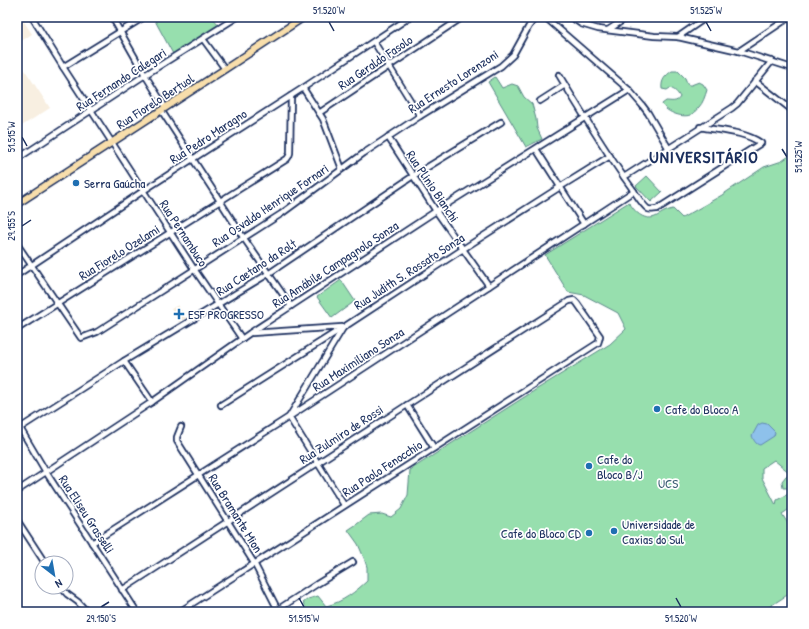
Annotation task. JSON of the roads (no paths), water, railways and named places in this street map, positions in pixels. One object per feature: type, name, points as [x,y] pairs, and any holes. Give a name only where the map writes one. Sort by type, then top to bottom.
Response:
[{"type":"main road","name":"Rua Fiorelo Bertuol","points":[[17,204],[304,17]]},
{"type":"street","name":"Rua Pernambuco","points":[[32,17],[62,67],[170,233],[242,339]]},
{"type":"street","points":[[112,17],[163,109],[193,159],[243,237],[291,306]]},
{"type":"street","points":[[62,67],[144,17]]},
{"type":"street","name":"Rua Fernando Calegari","points":[[17,159],[202,39],[229,19],[236,17]]},
{"type":"street","name":"Rua Pedro Maragno","points":[[17,275],[410,17]]},
{"type":"street","name":"Rua Geraldo Fasolo","points":[[319,113],[462,17]]},
{"type":"street","name":"Rua Ernesto Lorenzoni","points":[[388,137],[507,61],[513,55],[529,26],[536,17]]},
{"type":"street","points":[[545,17],[629,90],[642,104],[669,149]]},
{"type":"street","points":[[571,17],[581,24],[589,27],[654,36],[678,37],[739,51],[792,68]]},
{"type":"street","points":[[608,30],[628,17]]},
{"type":"street","points":[[678,37],[707,17]]},
{"type":"street","points":[[739,51],[790,17]]},
{"type":"street","points":[[202,39],[225,69]]},
{"type":"street","points":[[374,42],[420,116]]},
{"type":"street","points":[[624,177],[669,149],[700,127],[732,108],[737,104],[772,61]]},
{"type":"street","points":[[786,65],[792,61]]},
{"type":"street","points":[[559,75],[624,177],[647,208],[652,210],[760,143],[753,138],[741,134],[700,127]]},
{"type":"street","points":[[755,81],[792,110]]},
{"type":"street","points":[[540,101],[565,85]]},
{"type":"street","points":[[303,88],[323,119],[342,169]]},
{"type":"street","name":"Rua Amábile Campagnolo Sonza","points":[[17,491],[152,402],[291,306],[436,211],[629,90]]},
{"type":"street","name":"Rua Fiorelo Ozelami","points":[[17,329],[287,159],[290,153],[291,96]]},
{"type":"street","name":"Rua Caetano da Rolt","points":[[20,428],[124,361],[268,274],[414,176],[501,122]]},
{"type":"street","name":"Rua Osvaldo Henrique Fornari","points":[[58,303],[81,338],[97,332],[281,214],[388,137]]},
{"type":"street","name":"Rua Plinio Bianchi","points":[[388,137],[436,211],[489,286]]},
{"type":"street","points":[[536,149],[584,224]]},
{"type":"street","name":"Rua Judith S. Rossato Sonza","points":[[221,405],[610,156]]},
{"type":"street","name":"Rua Maximiliano Sonza","points":[[92,543],[289,417],[634,191]]},
{"type":"street","points":[[17,244],[58,303]]},
{"type":"street","name":"Rua Paolo Fenocchio","points":[[179,612],[598,343],[600,336],[577,303],[572,300]]},
{"type":"street","name":"Rua Zulmiro de Rossi","points":[[122,590],[572,300]]},
{"type":"street","points":[[250,333],[344,327]]},
{"type":"street","points":[[344,327],[289,417],[344,505]]},
{"type":"street","points":[[124,361],[152,402]]},
{"type":"street","points":[[407,405],[434,448]]},
{"type":"street","name":"Rua Bramante Mion","points":[[181,427],[177,441],[254,563],[277,611]]},
{"type":"street","name":"Rua Eliseu Grasselli","points":[[20,428],[46,472],[137,612]]},
{"type":"street","points":[[17,520],[40,555]]},
{"type":"street","points":[[277,611],[353,562]]},
{"type":"street","points":[[68,595],[78,602],[87,612]]},
{"type":"water","points":[[762,423],[767,424],[775,432],[774,436],[760,445],[756,443],[752,436],[758,425]]},
{"type":"place","name":"Serra Gaúcha","points":[[76,183]]},
{"type":"place","name":"ESF PROGRESSO","points":[[179,314]]},
{"type":"place","name":"Cafe do Bloco A","points":[[657,409]]},
{"type":"place","name":"Cafe do Bloco B/J","points":[[589,466]]},
{"type":"place","name":"Universidade de Caxias do Sul","points":[[614,531]]},
{"type":"place","name":"Cafe do Bloco CD","points":[[589,533]]},
{"type":"district","name":"UNIVERSITÁRIO","points":[[704,157]]},
{"type":"park label","name":"UCS","points":[[668,483]]}]
